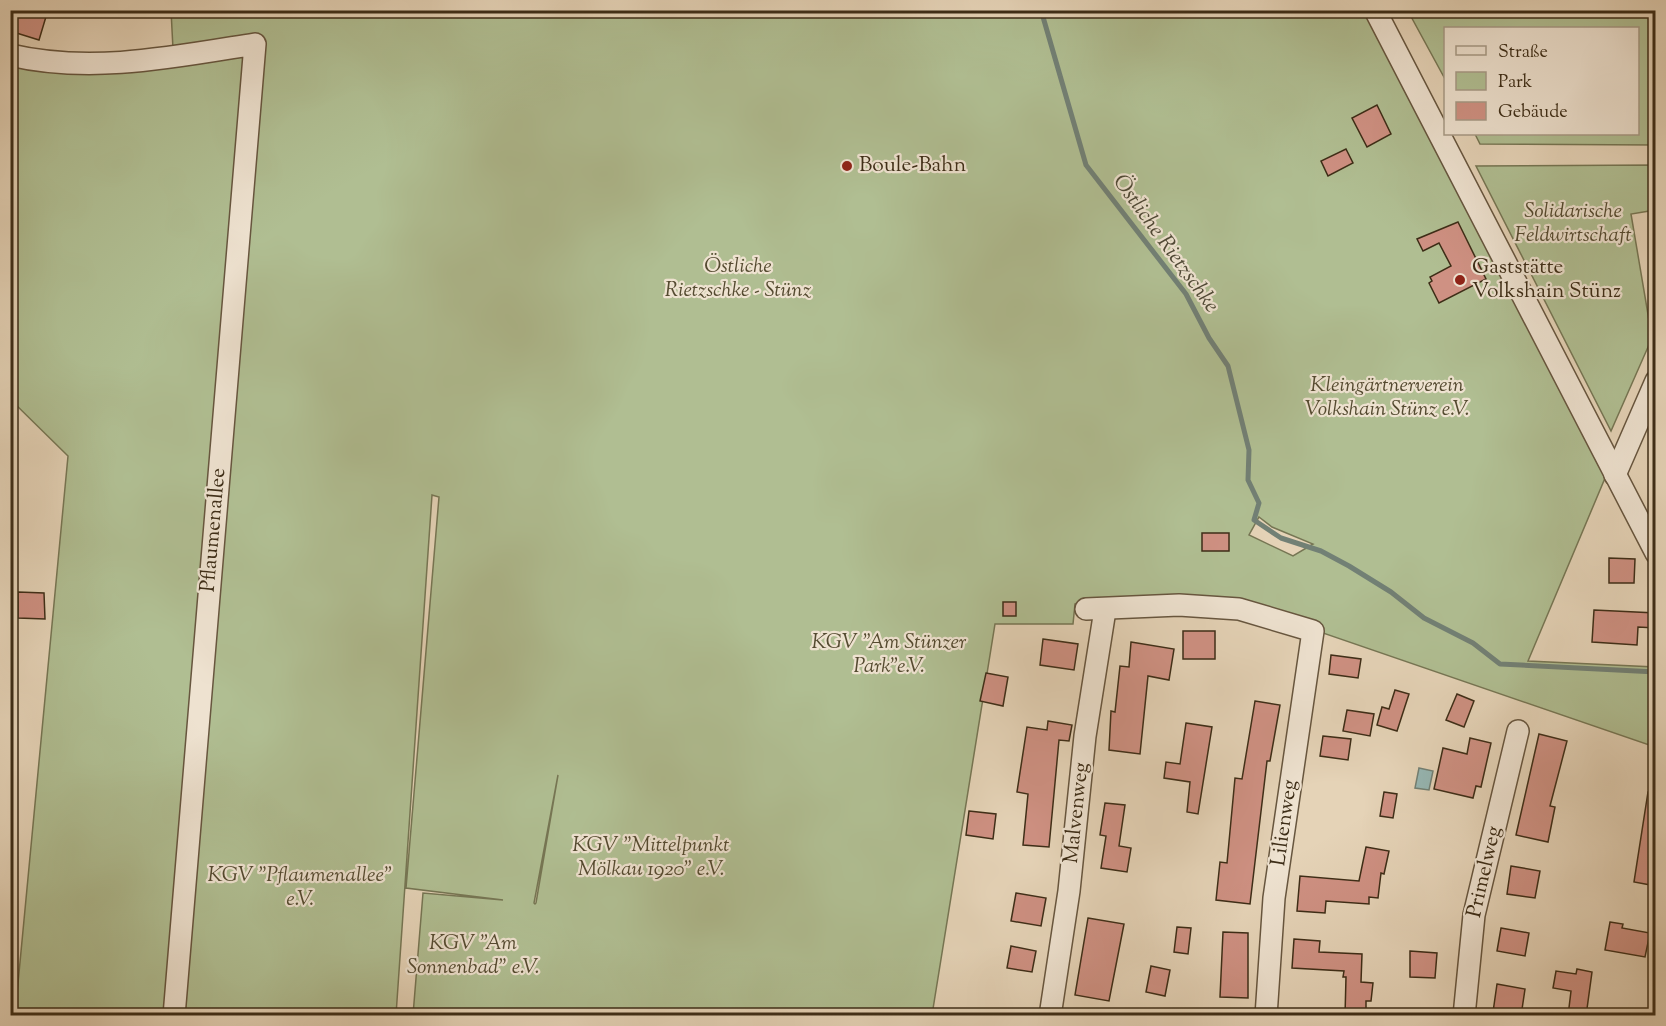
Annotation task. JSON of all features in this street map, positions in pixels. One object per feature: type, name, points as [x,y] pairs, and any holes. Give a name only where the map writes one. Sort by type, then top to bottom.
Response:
[{"type":"street","points":[[1376,10],[1656,553]]},
{"type":"street","name":"Pflaumenallee","points":[[10,55],[65,65],[159,59],[255,44],[174,1016]]},
{"type":"street","points":[[1615,475],[1656,381]]},
{"type":"street","name":"Malvenweg","points":[[1050,1016],[1068,891],[1096,609],[1179,605],[1239,609],[1312,631]]},
{"type":"street","name":"Lilienweg","points":[[1266,1016],[1274,898],[1312,631]]},
{"type":"street","name":"Primelweg","points":[[1464,1016],[1474,915],[1518,731]]},
{"type":"green space","name":"Östliche Rietzschke - Stünz","points":[[171,10],[1364,11],[1608,471],[1528,661],[1655,667],[1655,747],[1233,602],[1075,604],[1073,624],[995,624],[932,1015],[413,1015],[423,893],[503,900],[406,888],[439,497],[432,495],[396,1015],[15,1015],[68,456],[11,400],[10,45],[71,53],[173,49]],"holes":[[[1259,517],[1272,527],[1313,544],[1293,556],[1249,535]],[[558,775],[536,903],[535,904],[534,903]]]},
{"type":"green space","points":[[1408,11],[1655,11],[1655,145],[1480,144],[1476,135],[1639,135],[1639,27],[1444,27],[1444,77]]},
{"type":"green space","name":"Solidarische Feldwirtschaft","points":[[1655,165],[1655,210],[1631,214],[1652,338],[1611,431],[1476,166]]},
{"type":"water","points":[[1419,768],[1433,771],[1429,790],[1415,788]]},
{"type":"building","points":[[14,10],[48,10],[39,40],[10,31]]},
{"type":"building","points":[[1377,105],[1391,134],[1367,147],[1352,118]]},
{"type":"building","points":[[1346,149],[1353,163],[1328,176],[1321,161]]},
{"type":"building","points":[[1458,222],[1486,279],[1439,303],[1429,283],[1432,281],[1430,277],[1451,266],[1439,243],[1423,251],[1417,239]]},
{"type":"building","points":[[1202,533],[1229,533],[1229,551],[1202,551]]},
{"type":"building","points":[[1609,558],[1635,559],[1634,583],[1609,583]]},
{"type":"building","points":[[18,592],[44,593],[45,619],[18,618]]},
{"type":"building","points":[[1003,602],[1016,602],[1016,616],[1003,616]]},
{"type":"building","points":[[1594,610],[1656,613],[1656,628],[1638,627],[1637,645],[1592,642]]},
{"type":"building","points":[[1183,631],[1215,631],[1215,659],[1183,659]]},
{"type":"building","points":[[1043,639],[1078,644],[1074,670],[1040,665]]},
{"type":"building","points":[[1131,642],[1174,649],[1169,680],[1148,676],[1140,754],[1109,750],[1111,711],[1115,712],[1120,666],[1129,667]]},
{"type":"building","points":[[1331,655],[1361,659],[1358,678],[1329,674]]},
{"type":"building","points":[[986,673],[1008,677],[1003,706],[980,701]]},
{"type":"building","points":[[1395,690],[1409,694],[1397,731],[1377,725],[1382,707],[1389,709]]},
{"type":"building","points":[[1457,694],[1474,701],[1464,727],[1446,720]]},
{"type":"building","points":[[1255,701],[1280,705],[1270,761],[1267,761],[1250,904],[1216,900],[1220,862],[1227,863],[1235,778],[1242,779]]},
{"type":"building","points":[[1347,710],[1374,714],[1370,736],[1343,731]]},
{"type":"building","points":[[1048,721],[1072,725],[1069,741],[1059,740],[1049,847],[1023,845],[1028,794],[1017,792],[1027,727],[1047,730]]},
{"type":"building","points":[[1186,723],[1212,727],[1198,814],[1187,812],[1190,782],[1164,778],[1166,762],[1180,764]]},
{"type":"building","points":[[1539,734],[1567,741],[1550,806],[1555,807],[1548,842],[1516,835]]},
{"type":"building","points":[[1323,736],[1351,739],[1348,760],[1320,756]]},
{"type":"building","points":[[1470,738],[1491,743],[1481,787],[1476,786],[1473,798],[1434,789],[1443,748],[1467,754]]},
{"type":"building","points":[[1384,792],[1397,794],[1393,818],[1380,816]]},
{"type":"building","points":[[1648,792],[1656,793],[1656,886],[1634,882]]},
{"type":"building","points":[[1105,803],[1125,805],[1119,846],[1131,848],[1127,872],[1101,868],[1106,836],[1100,835]]},
{"type":"building","points":[[969,811],[996,814],[993,839],[966,835]]},
{"type":"building","points":[[1366,847],[1389,851],[1384,874],[1381,873],[1378,898],[1369,897],[1369,904],[1326,901],[1325,913],[1297,911],[1300,876],[1359,881]]},
{"type":"building","points":[[1511,866],[1540,871],[1535,898],[1507,894]]},
{"type":"building","points":[[1016,893],[1046,898],[1041,926],[1011,921]]},
{"type":"building","points":[[1088,918],[1124,924],[1109,1001],[1075,995]]},
{"type":"building","points":[[1610,922],[1623,924],[1622,928],[1650,933],[1645,957],[1605,950]]},
{"type":"building","points":[[1177,927],[1191,928],[1188,954],[1174,952]]},
{"type":"building","points":[[1501,928],[1529,933],[1525,956],[1497,951]]},
{"type":"building","points":[[1223,932],[1248,933],[1248,998],[1220,997]]},
{"type":"building","points":[[1294,939],[1320,941],[1319,952],[1362,954],[1361,982],[1373,983],[1371,1001],[1366,1001],[1366,1016],[1345,1016],[1346,977],[1343,977],[1344,971],[1292,968]]},
{"type":"building","points":[[1011,946],[1036,951],[1032,972],[1007,968]]},
{"type":"building","points":[[1410,951],[1437,953],[1435,978],[1410,977]]},
{"type":"building","points":[[1151,966],[1170,970],[1165,996],[1146,992]]},
{"type":"building","points":[[1577,969],[1592,972],[1586,1016],[1568,1016],[1571,991],[1553,988],[1556,971],[1576,974]]},
{"type":"building","points":[[1497,984],[1525,989],[1521,1016],[1493,1012]]},
{"type":"waterway","name":"Östliche Rietzschke","points":[[1041,10],[1086,165],[1186,294],[1209,338],[1228,366],[1249,450],[1248,480],[1259,503],[1254,520],[1281,538],[1321,551],[1349,566],[1391,592],[1424,618],[1473,643],[1500,664],[1656,672]]},
{"type":"place","name":"Boule-Bahn","points":[[847,166]]},
{"type":"place","name":"Gaststätte Volkshain Stünz","points":[[1460,280]]},
{"type":"park label","name":"Kleingärtnerverein Volkshain Stünz e.V.","points":[[1387,398]]},
{"type":"park label","name":"KGV \"Am Stünzer Park\"e.V.","points":[[889,655]]},
{"type":"park label","name":"KGV \"Mittelpunkt Mölkau 1920\" e.V.","points":[[651,858]]},
{"type":"park label","name":"KGV \"Pflaumenallee\" e.V.","points":[[300,888]]},
{"type":"park label","name":"KGV \"Am Sonnenbad\" e.V.","points":[[473,956]]}]
